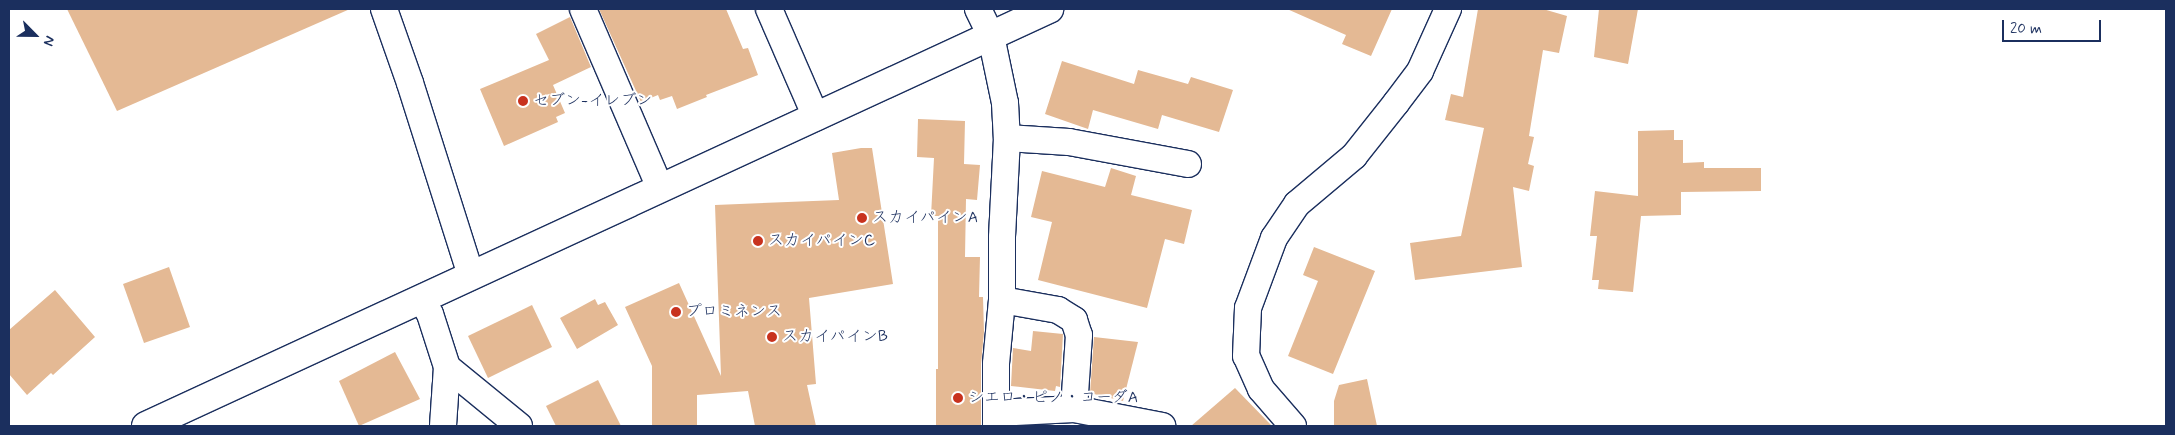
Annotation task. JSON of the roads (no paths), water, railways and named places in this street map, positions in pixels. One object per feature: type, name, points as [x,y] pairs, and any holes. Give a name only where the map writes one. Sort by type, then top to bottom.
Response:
[{"type":"street","points":[[384,9],[410,82],[472,276]]},
{"type":"street","points":[[583,9],[660,188]]},
{"type":"street","points":[[769,9],[816,117]]},
{"type":"street","points":[[978,9],[991,36],[1005,103],[1007,138],[1002,300],[996,364],[996,420],[1074,409],[1162,426]]},
{"type":"street","points":[[146,426],[1049,9]]},
{"type":"street","points":[[1293,426],[1261,389],[1246,356],[1248,308],[1274,238],[1297,204],[1354,156],[1396,103],[1420,71],[1448,9]]},
{"type":"street","points":[[1007,138],[1069,142],[1188,164]]},
{"type":"street","points":[[421,299],[430,314],[447,367],[443,426]]},
{"type":"street","points":[[1002,300],[1058,310],[1074,320],[1080,335],[1074,409]]},
{"type":"street","points":[[447,367],[519,426]]},
{"type":"place","name":"セブン-イレブン","points":[[523,101]]},
{"type":"place","name":"スカイパインA","points":[[862,218]]},
{"type":"place","name":"スカイパインC","points":[[758,241]]},
{"type":"place","name":"プロミネンス","points":[[676,312]]},
{"type":"place","name":"スカイパインB","points":[[772,337]]},
{"type":"place","name":"シエロ・ピノ・コーダA","points":[[958,398]]}]
